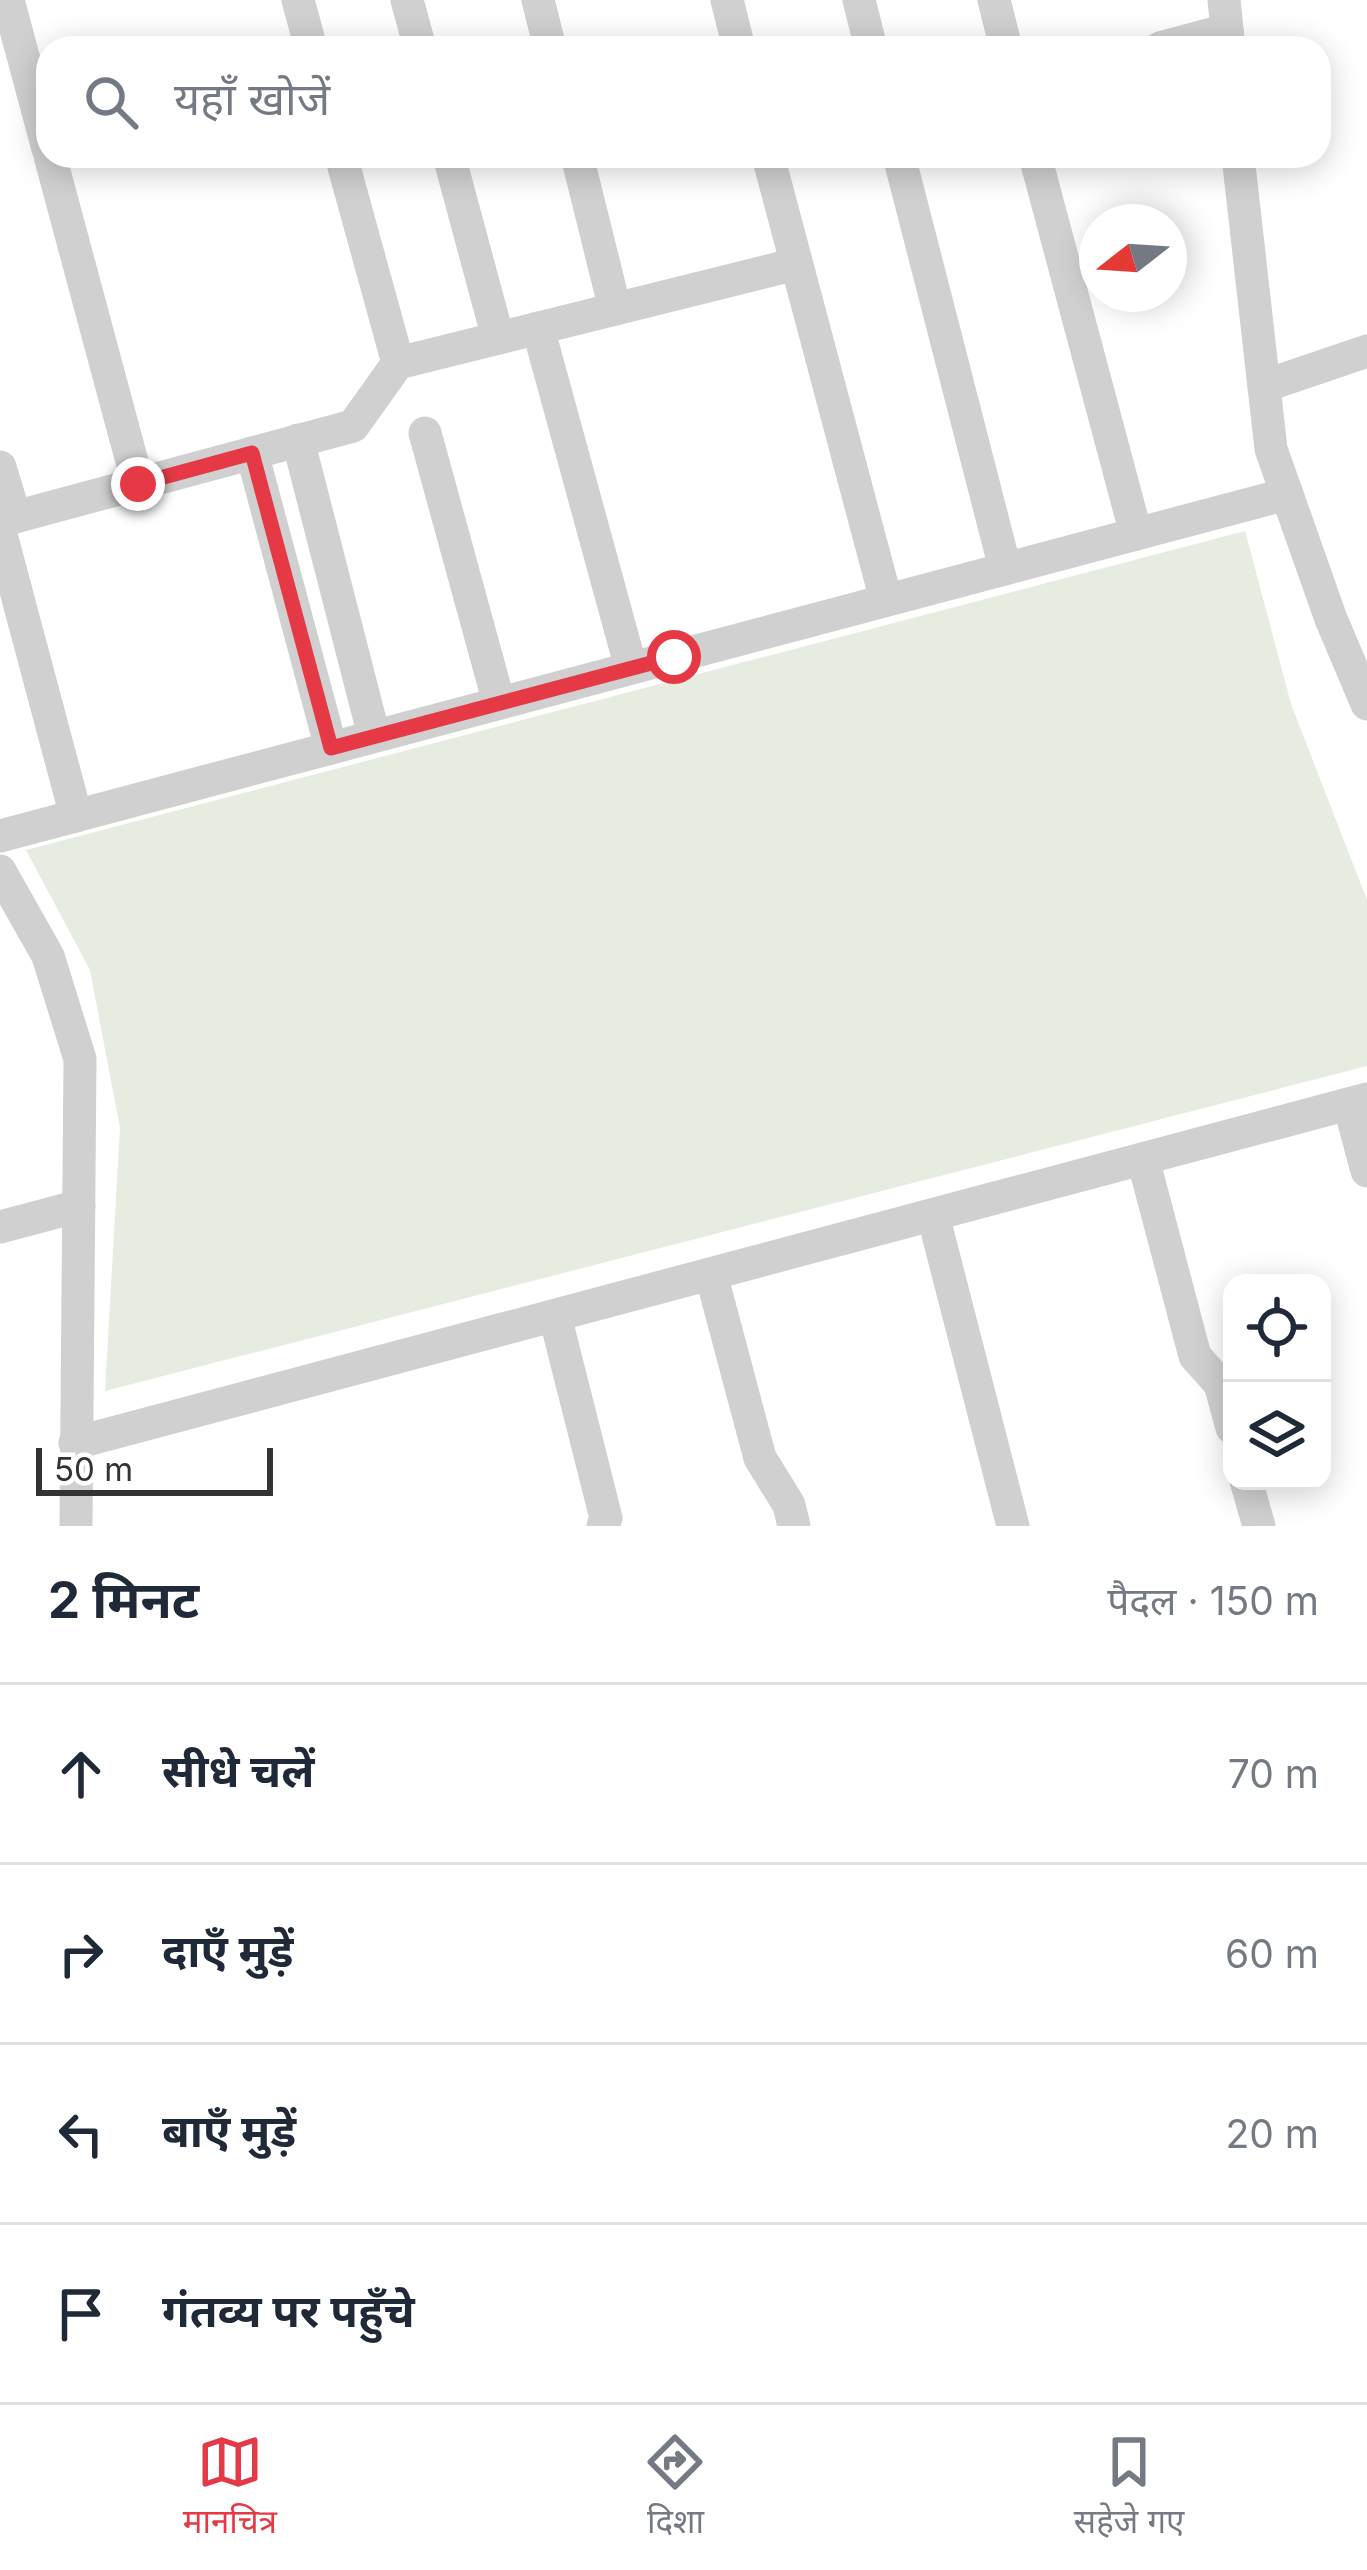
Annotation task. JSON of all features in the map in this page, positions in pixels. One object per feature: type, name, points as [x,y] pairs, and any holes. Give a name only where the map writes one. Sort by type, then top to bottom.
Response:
[{"type":"street","points":[[8,0],[36,104]]},
{"type":"street","points":[[298,0],[308,36]]},
{"type":"street","points":[[407,0],[417,36]]},
{"type":"street","points":[[538,0],[547,36]]},
{"type":"street","points":[[727,0],[737,36]]},
{"type":"street","points":[[859,0],[869,36]]},
{"type":"street","points":[[994,0],[1003,36]]},
{"type":"street","points":[[1197,36],[1227,26]]},
{"type":"street","points":[[53,168],[138,484]]},
{"type":"street","points":[[344,168],[398,363]]},
{"type":"street","points":[[452,168],[498,338]]},
{"type":"street","points":[[580,168],[616,309]]},
{"type":"street","points":[[771,168],[886,600]]},
{"type":"street","points":[[902,168],[1005,568]]},
{"type":"street","points":[[1038,168],[1136,534]]},
{"type":"street","points":[[1239,168],[1270,449],[1367,704]]},
{"type":"street","points":[[5,523],[353,426],[398,363],[796,264]]},
{"type":"street","points":[[538,328],[631,668]]},
{"type":"street","points":[[1264,386],[1367,351]]},
{"type":"street","points":[[425,433],[499,703]]},
{"type":"street","points":[[298,440],[374,736]]},
{"type":"street","points":[[252,453],[331,748]]},
{"type":"street","points":[[0,467],[5,523],[76,816]]},
{"type":"street","points":[[0,836],[1287,494]]},
{"type":"street","points":[[0,872],[48,956],[80,1059],[76,1526]]},
{"type":"street","points":[[75,1443],[1358,1101],[1367,1171]]},
{"type":"street","points":[[1143,1159],[1195,1356],[1220,1384],[1223,1395]]},
{"type":"street","points":[[0,1227],[79,1206]]},
{"type":"street","points":[[933,1215],[1013,1526]]},
{"type":"street","points":[[712,1274],[760,1458],[789,1505],[794,1526]]},
{"type":"street","points":[[555,1316],[606,1518],[604,1526]]},
{"type":"street","points":[[1248,1490],[1258,1526]]},
{"type":"shaded area","points":[[1245,531],[1291,704],[1367,900],[1367,1066],[105,1391],[120,1128],[90,970],[26,850]]},
{"type":"route","points":[[138,484],[252,453],[331,748],[674,657]]}]
